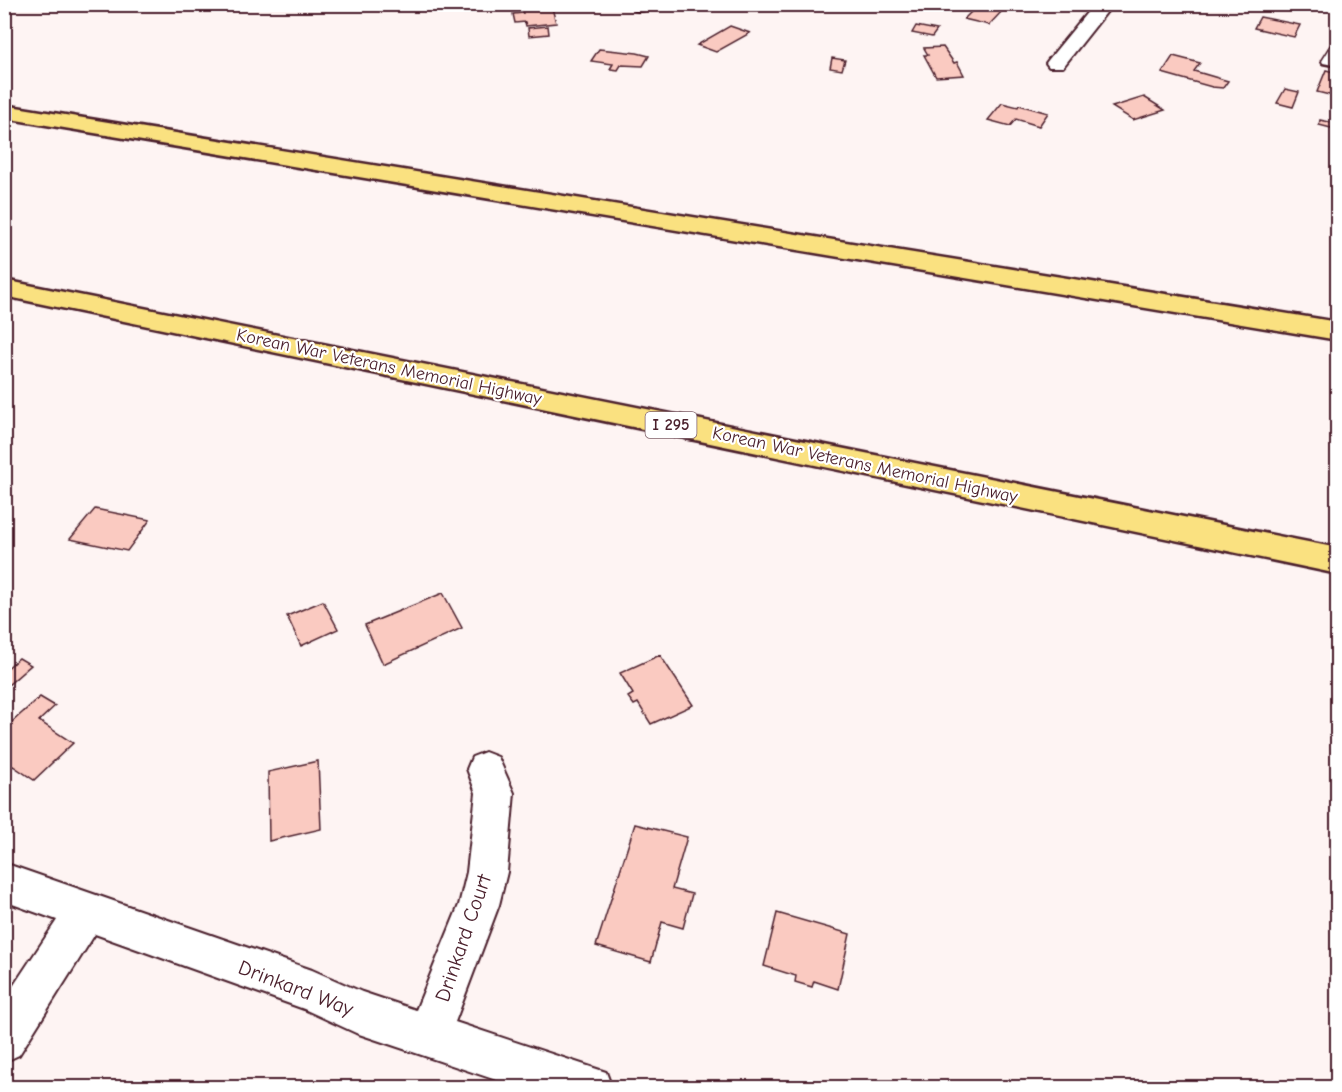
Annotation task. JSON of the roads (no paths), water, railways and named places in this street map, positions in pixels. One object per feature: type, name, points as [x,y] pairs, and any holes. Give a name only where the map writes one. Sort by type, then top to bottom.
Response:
[{"type":"highway","points":[[4,111],[1338,332]]},
{"type":"highway","name":"Korean War Veterans Memorial Highway","points":[[4,288],[1338,561]]},
{"type":"street","points":[[1056,63],[1104,4]]},
{"type":"street","name":"Drinkard Court","points":[[428,1035],[479,904],[487,872],[495,794],[485,769]]},
{"type":"street","name":"Drinkard Way","points":[[4,882],[312,991],[356,1012],[590,1088]]},
{"type":"street","points":[[4,1040],[86,912]]},
{"type":"lane","points":[[1338,44],[1327,61],[1338,63]]}]
